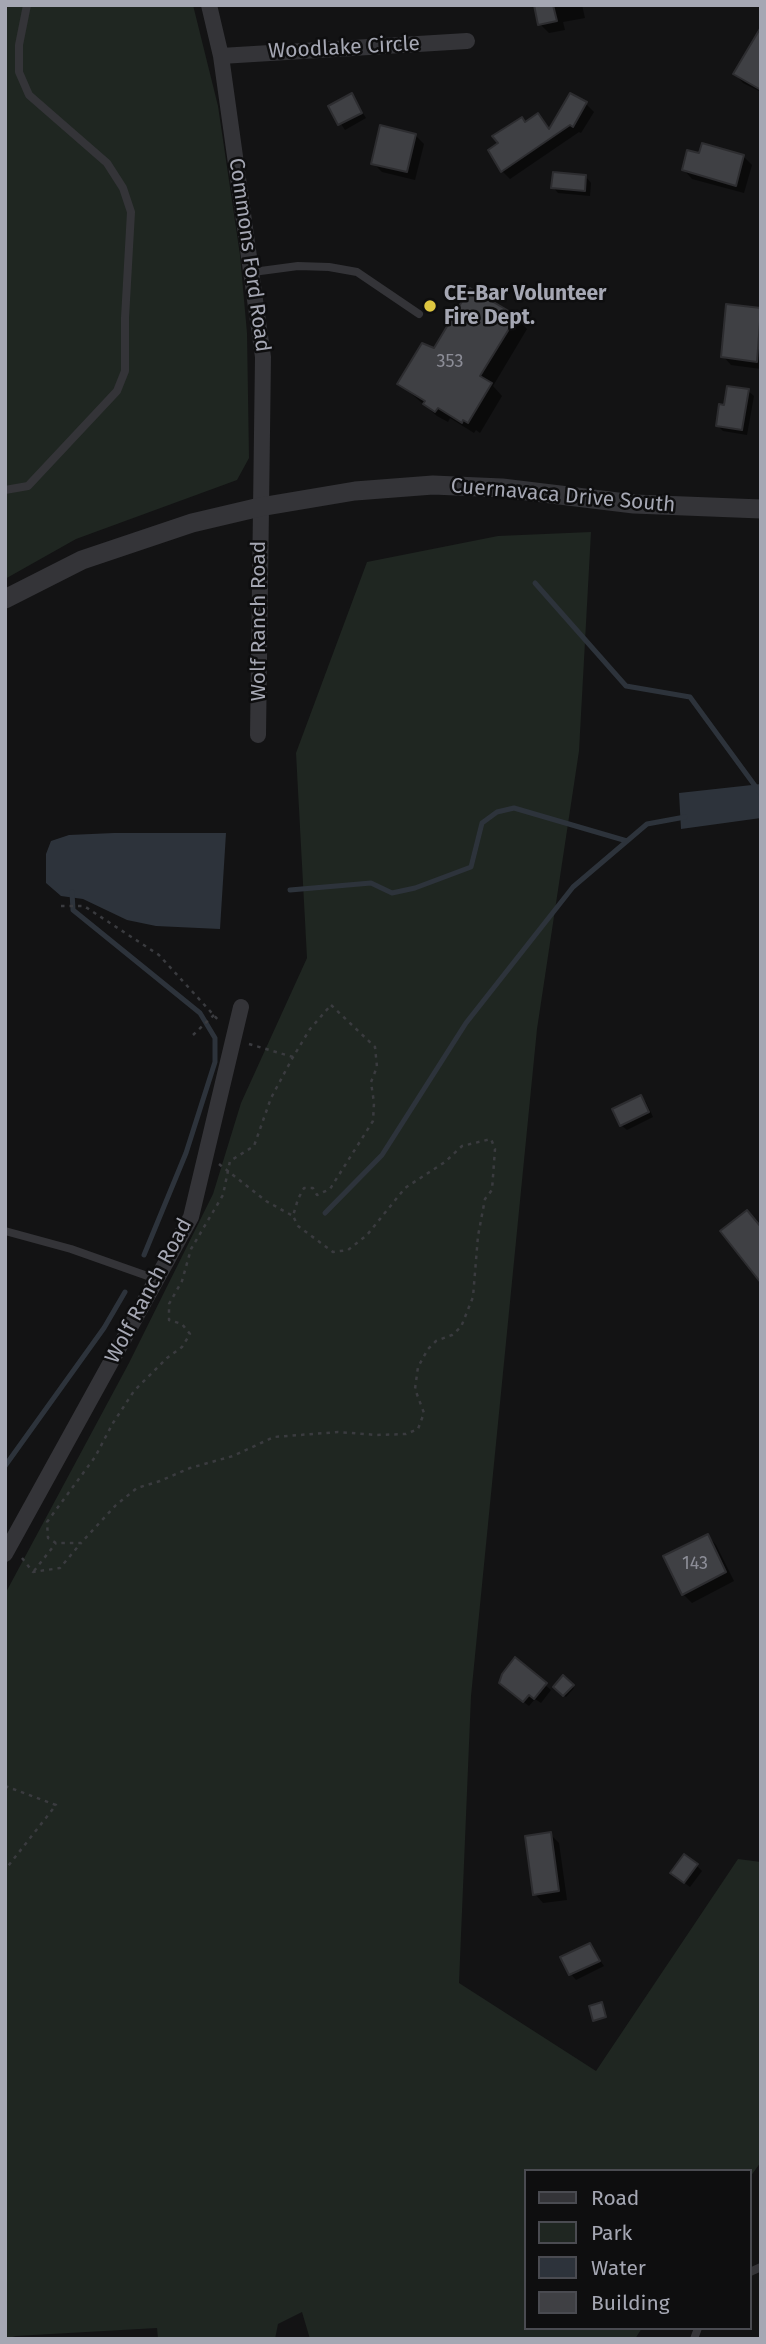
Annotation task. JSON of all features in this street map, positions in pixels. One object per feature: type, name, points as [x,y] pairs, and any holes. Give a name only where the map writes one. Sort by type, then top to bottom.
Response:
[{"type":"street","name":"Commons Ford Road","points":[[209,5],[221,56],[263,357],[260,507]]},
{"type":"street","name":"Woodlake Circle","points":[[221,56],[467,41]]},
{"type":"street","name":"Cuernavaca Drive South","points":[[5,599],[94,556],[192,523],[260,507],[355,491],[433,485],[502,488],[634,504],[761,509]]},
{"type":"street","name":"Wolf Ranch Road","points":[[258,736],[260,507]]},
{"type":"street","name":"Wolf Ranch Road","points":[[8,1549],[191,1216],[241,1007]]},
{"type":"lane","points":[[5,490],[27,486],[117,391],[125,370],[131,212],[123,188],[107,163],[29,95],[19,72],[19,45],[27,5]]},
{"type":"lane","points":[[253,272],[298,266],[329,267],[357,272],[419,314]]},
{"type":"lane","points":[[5,1231],[71,1249],[156,1279]]},
{"type":"path","points":[[61,906],[84,906],[159,955],[215,1014],[233,1040],[293,1057]]},
{"type":"path","points":[[81,1543],[56,1543],[48,1538],[47,1522],[95,1457],[134,1391],[182,1347],[190,1334],[182,1324],[169,1320],[169,1304],[182,1281],[191,1249],[223,1195],[230,1161],[254,1146],[271,1098],[293,1057],[310,1029],[331,1004],[375,1047],[377,1067],[371,1082],[373,1121],[330,1189],[317,1195],[313,1188],[304,1188],[293,1216]]},
{"type":"path","points":[[193,1035],[215,1014]]},
{"type":"path","points":[[33,1572],[60,1568],[116,1504],[137,1488],[190,1468],[233,1456],[274,1437],[338,1432],[377,1436],[406,1434],[418,1429],[424,1413],[415,1389],[418,1367],[436,1340],[452,1335],[461,1327],[473,1297],[478,1236],[485,1199],[492,1190],[495,1149],[491,1139],[462,1146],[445,1162],[405,1188],[367,1235],[348,1250],[333,1252],[298,1226],[293,1216],[266,1201],[206,1153]]},
{"type":"path","points":[[33,1572],[56,1543]]},
{"type":"path","points":[[8,1549],[33,1572]]},
{"type":"path","points":[[5,1786],[56,1805],[5,1870]]},
{"type":"green space","points":[[5,5],[193,5],[218,106],[240,255],[247,333],[249,458],[237,480],[76,539],[5,579]]},
{"type":"green space","points":[[591,532],[579,751],[537,1029],[471,1696],[459,1983],[596,2071],[738,1859],[761,1862],[761,2162],[752,2174],[752,2169],[524,2169],[524,2330],[641,2330],[635,2339],[310,2339],[302,2312],[278,2324],[275,2339],[158,2339],[157,2328],[16,2336],[5,2339],[5,1594],[129,1363],[213,1194],[241,1103],[307,958],[296,753],[367,562],[498,536]]},
{"type":"water","points":[[761,784],[761,818],[681,829],[679,793]]},
{"type":"water","points":[[226,833],[220,929],[156,926],[127,920],[83,899],[61,896],[46,883],[46,854],[51,841],[69,835]]},
{"type":"building","points":[[534,5],[553,5],[557,21],[538,25]]},
{"type":"building","points":[[761,27],[761,90],[733,74]]},
{"type":"building","points":[[352,93],[362,113],[338,125],[328,106]]},
{"type":"building","points":[[570,93],[587,102],[573,127],[570,125],[501,172],[488,150],[498,143],[492,136],[522,117],[525,122],[538,113],[549,129]]},
{"type":"building","points":[[380,125],[416,134],[407,172],[371,164]]},
{"type":"building","points":[[702,143],[744,155],[736,186],[682,170],[687,150],[699,153]]},
{"type":"building","points":[[553,172],[586,175],[585,191],[551,188]]},
{"type":"building","points":[[470,288],[517,316],[480,376],[492,383],[468,423],[463,420],[462,423],[438,408],[435,412],[423,404],[425,401],[397,384],[422,343],[434,348]]},
{"type":"building","points":[[726,304],[761,308],[757,362],[721,357]]},
{"type":"building","points":[[727,386],[749,389],[742,430],[716,426],[719,404],[724,405]]},
{"type":"building","points":[[641,1095],[649,1112],[620,1126],[612,1109]]},
{"type":"building","points":[[747,1210],[761,1227],[761,1283],[720,1231]]},
{"type":"building","points":[[708,1534],[726,1572],[682,1595],[663,1556]]},
{"type":"building","points":[[515,1657],[547,1683],[534,1699],[529,1695],[523,1702],[499,1683],[502,1674]]},
{"type":"building","points":[[563,1675],[574,1685],[563,1696],[553,1687]]},
{"type":"building","points":[[551,1832],[559,1891],[533,1895],[525,1836]]},
{"type":"building","points":[[684,1854],[698,1864],[684,1883],[670,1873]]},
{"type":"building","points":[[590,1943],[600,1961],[569,1975],[560,1957]]},
{"type":"building","points":[[602,2002],[606,2017],[593,2021],[589,2006]]},
{"type":"waterway","points":[[535,583],[626,686],[690,697],[761,794]]},
{"type":"waterway","points":[[290,890],[371,883],[392,893],[415,888],[471,867],[482,823],[497,812],[514,808],[627,841]]},
{"type":"waterway","points":[[325,1213],[382,1155],[466,1023],[573,887],[647,824],[685,817]]},
{"type":"waterway","points":[[72,892],[73,910],[200,1013],[215,1038],[215,1062],[186,1153],[144,1255]]},
{"type":"waterway","points":[[5,1466],[104,1328],[125,1292]]},
{"type":"place","name":"CE-Bar Volunteer Fire Dept.","points":[[430,306]]}]
